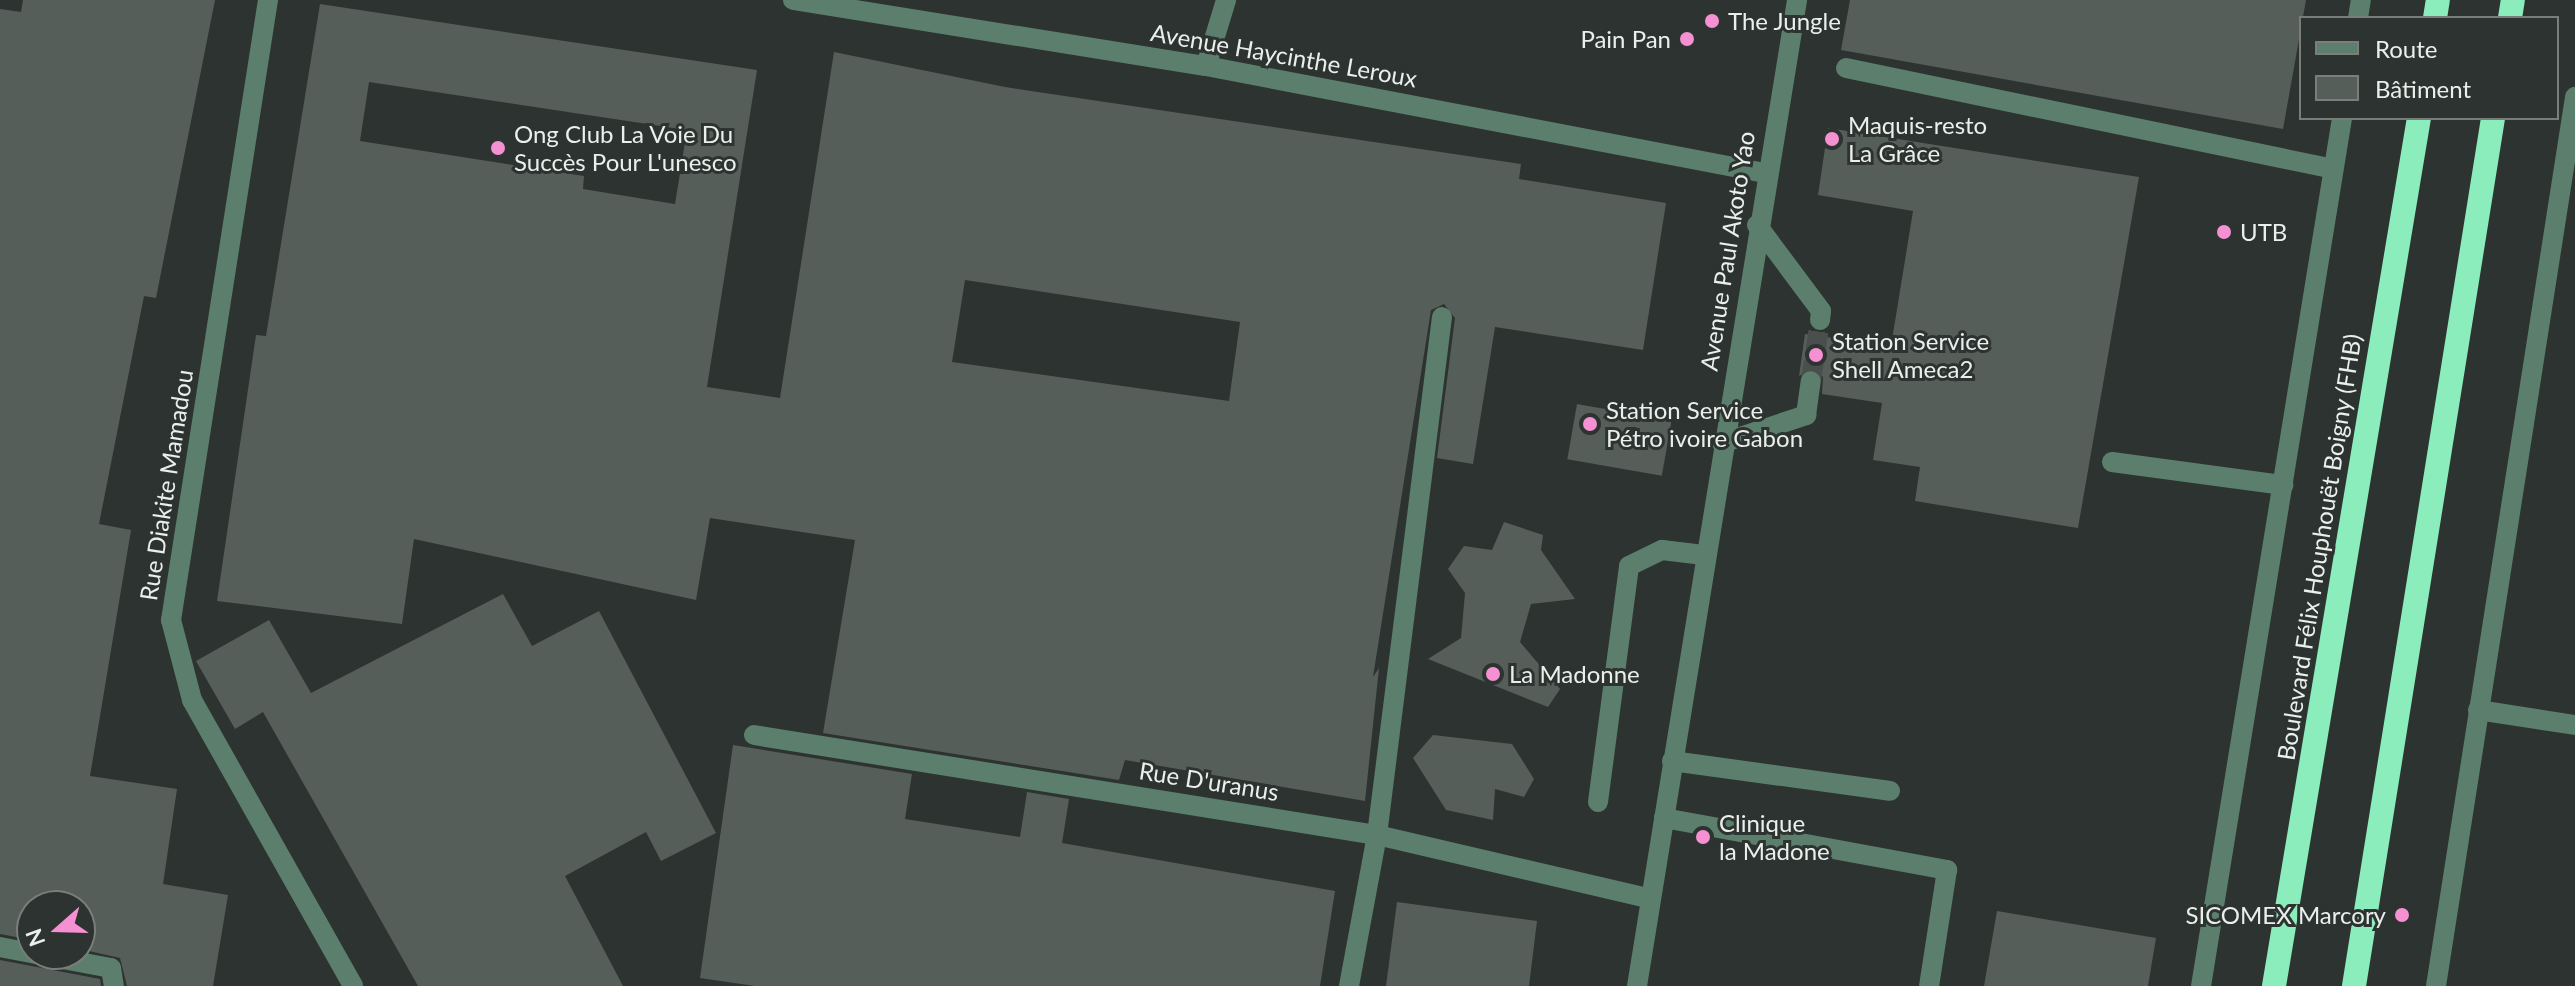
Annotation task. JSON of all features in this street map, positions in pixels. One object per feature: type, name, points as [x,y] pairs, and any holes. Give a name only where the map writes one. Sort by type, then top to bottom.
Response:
[{"type":"highway","name":"Boulevard Félix Houphouët Boigny (FHB)","points":[[2274,986],[2419,120]]},
{"type":"highway","points":[[2354,986],[2493,120]]},
{"type":"street","name":"Rue Diakite Mamadou","points":[[268,0],[171,620],[192,700],[353,986]]},
{"type":"street","name":"Avenue Haycinthe Leroux","points":[[793,0],[1206,66],[1765,173]]},
{"type":"street","points":[[1206,66],[1226,0]]},
{"type":"street","name":"Avenue Paul Akoto Yao","points":[[1637,986],[1765,173],[1797,0]]},
{"type":"street","points":[[1846,68],[2333,169]]},
{"type":"street","points":[[2436,986],[2575,97]]},
{"type":"street","points":[[2201,986],[2342,120]]},
{"type":"street","points":[[1757,225],[1821,311],[1820,320]]},
{"type":"street","points":[[1349,986],[1377,835],[1417,471],[1442,317]]},
{"type":"street","points":[[1722,443],[1806,415],[1811,381]]},
{"type":"street","points":[[2112,462],[2283,485]]},
{"type":"street","points":[[1598,802],[1629,566],[1662,550],[1704,555]]},
{"type":"street","points":[[2478,710],[2575,725]]},
{"type":"street","name":"Rue D'uranus","points":[[754,735],[1377,835],[1651,899]]},
{"type":"street","points":[[1672,761],[1890,791]]},
{"type":"street","points":[[1664,818],[1947,870],[1929,986]]},
{"type":"street","points":[[96,965],[111,968],[114,986]]},
{"type":"building","points":[[23,0],[215,0],[156,298],[144,296],[99,524],[131,530],[90,776],[177,789],[163,884],[228,895],[213,986],[127,986],[120,958],[96,953],[96,890],[16,890],[16,937],[0,934],[0,9],[21,12]]},
{"type":"building","points":[[1850,0],[2306,0],[2303,16],[2299,16],[2299,39],[2283,129],[1841,50]]},
{"type":"building","points":[[320,4],[757,70],[707,387],[780,398],[834,52],[1005,87],[1521,164],[1519,179],[1666,203],[1643,350],[1495,327],[1473,464],[1437,458],[1455,318],[1444,304],[1431,310],[1373,677],[1379,668],[1365,801],[1125,760],[1119,780],[823,733],[855,540],[710,518],[696,600],[414,539],[402,624],[217,601],[256,335],[266,336]],"holes":[[[369,82],[687,130],[675,204],[583,189],[584,176],[360,141]],[[965,280],[1240,322],[1229,401],[952,362]]]},
{"type":"building","points":[[1828,128],[2139,177],[2078,528],[1915,501],[1920,467],[1873,460],[1882,403],[1822,394],[1823,377],[1814,368],[1799,376],[1805,334],[1891,346],[1913,211],[1818,195]]},
{"type":"building","points":[[1577,404],[1672,421],[1662,476],[1567,459]]},
{"type":"building","points":[[1504,522],[1543,535],[1541,550],[1575,599],[1531,604],[1520,642],[1560,689],[1548,707],[1428,659],[1461,638],[1465,593],[1448,569],[1464,546],[1492,550]]},
{"type":"building","points":[[503,594],[532,646],[599,611],[716,833],[661,861],[646,832],[565,876],[623,986],[418,986],[263,712],[235,729],[196,661],[269,620],[311,693]]},
{"type":"building","points":[[1433,735],[1512,744],[1534,779],[1524,797],[1495,789],[1493,820],[1446,810],[1413,758]]},
{"type":"building","points":[[733,745],[912,774],[905,819],[1020,837],[1027,792],[1069,799],[1062,843],[1335,891],[1320,986],[755,986],[700,978]]},
{"type":"building","points":[[1397,902],[1537,921],[1529,986],[1386,986]]},
{"type":"building","points":[[1997,911],[2156,938],[2148,986],[1984,986]]},
{"type":"building","points":[[0,960],[16,963],[16,970],[53,970],[100,979],[101,986],[0,986]]},
{"type":"tunnel","points":[[1811,381],[1820,320]]},
{"type":"place","name":"The Jungle","points":[[1712,21]]},
{"type":"place","name":"Pain Pan","points":[[1687,39]]},
{"type":"place","name":"Maquis-resto La Grâce","points":[[1832,139]]},
{"type":"place","name":"Ong Club La Voie Du Succès Pour L'unesco","points":[[498,148]]},
{"type":"place","name":"UTB","points":[[2224,232]]},
{"type":"place","name":"Station Service Shell Ameca2","points":[[1816,355]]},
{"type":"place","name":"Station Service Pétro ivoire Gabon","points":[[1590,424]]},
{"type":"place","name":"La Madonne","points":[[1493,674]]},
{"type":"place","name":"Clinique la Madone","points":[[1703,837]]},
{"type":"place","name":"SICOMEX Marcory","points":[[2402,915]]}]
